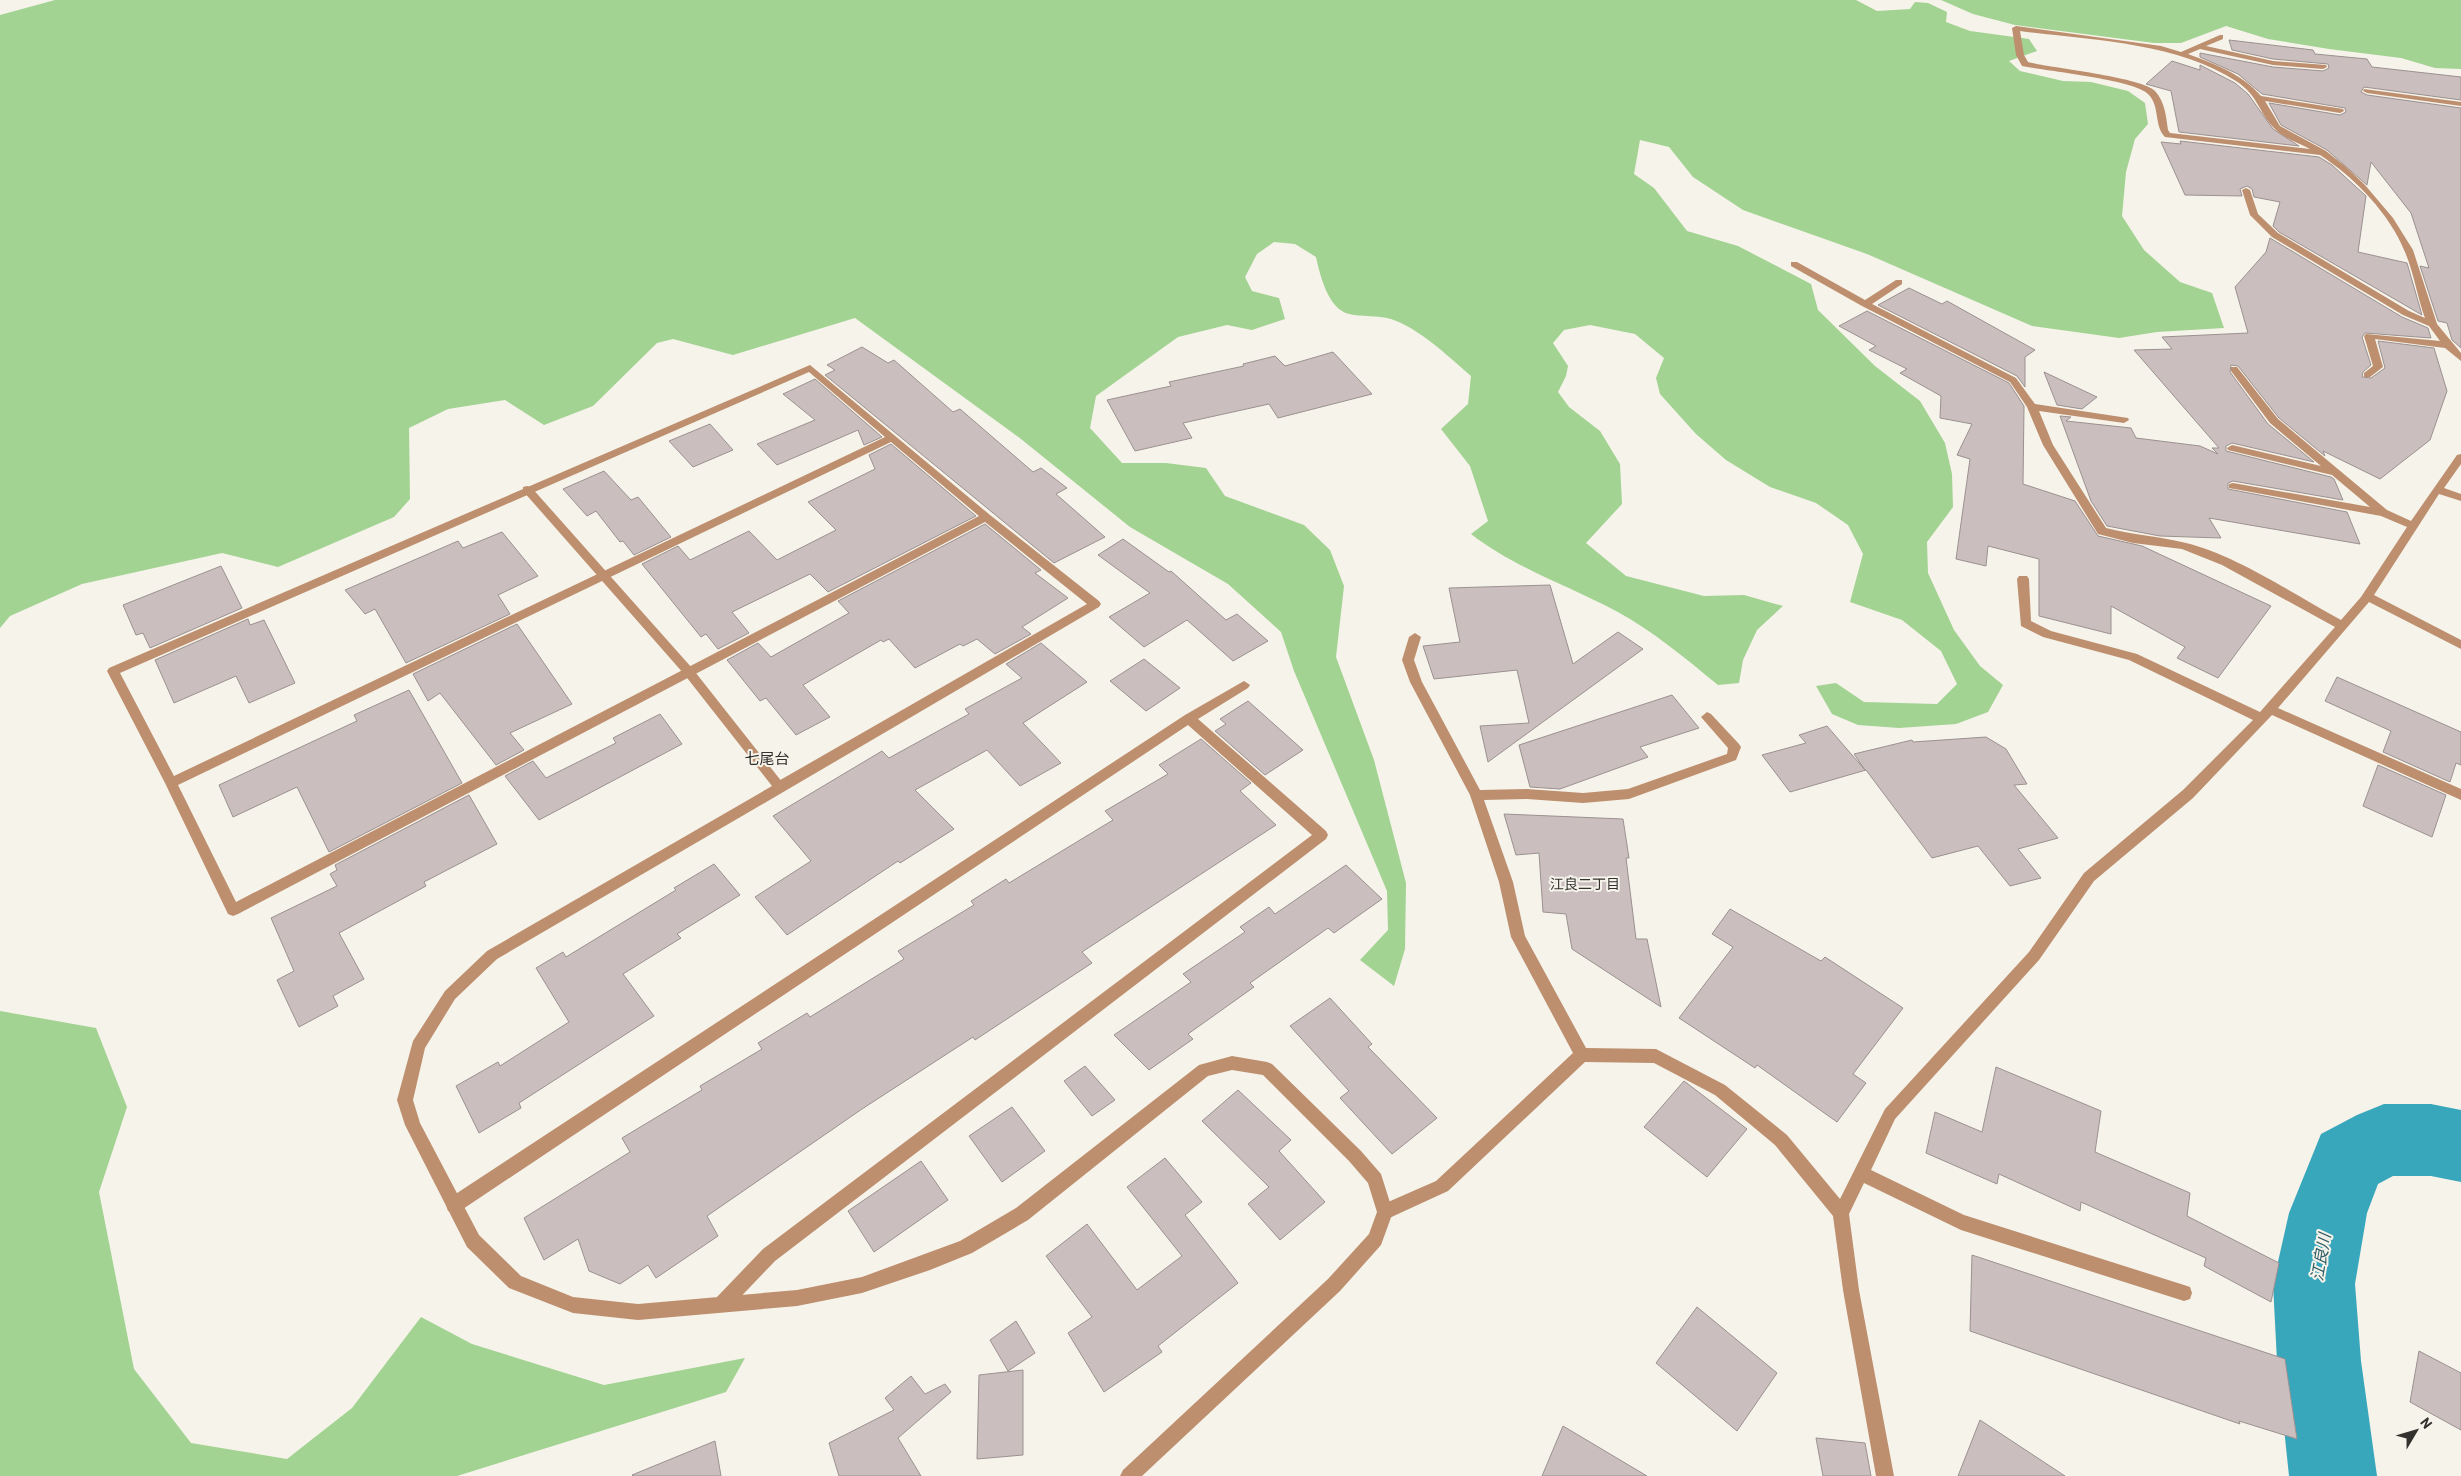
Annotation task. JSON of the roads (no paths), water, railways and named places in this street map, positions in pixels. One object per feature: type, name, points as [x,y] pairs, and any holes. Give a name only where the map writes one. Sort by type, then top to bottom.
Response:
[{"type":"street","points":[[2322,153],[2168,135],[2164,131],[2160,104],[2151,91],[2100,77],[2044,70],[2026,64],[2020,55],[2016,28],[2129,42],[2181,54],[2244,82],[2259,98],[2266,114],[2281,130],[2306,142],[2335,161],[2384,211],[2405,241],[2433,324],[2448,345],[2461,358]]},
{"type":"street","points":[[2181,54],[2220,37]]},
{"type":"street","points":[[2199,47],[2273,63],[2323,67]]},
{"type":"street","points":[[2367,91],[2461,104]]},
{"type":"street","points":[[2420,93],[2425,100]]},
{"type":"street","points":[[2259,98],[2340,111]]},
{"type":"street","points":[[2246,190],[2254,215],[2275,235],[2406,313],[2433,324]]},
{"type":"street","points":[[1794,264],[1865,304],[2013,380],[2032,407],[2048,444],[2102,530],[2133,539],[2184,546],[2226,562],[2342,626]]},
{"type":"street","points":[[1865,304],[1900,282]]},
{"type":"street","points":[[2367,375],[2378,367],[2369,336],[2448,345]]},
{"type":"street","points":[[986,517],[233,910],[172,783],[113,671],[810,368],[986,517],[1095,604],[492,955],[450,995],[418,1046],[405,1100],[413,1125],[473,1241],[516,1282],[573,1305],[638,1312],[723,1302],[796,1298],[862,1285],[930,1262],[966,1247],[1022,1214],[1204,1070],[1232,1063],[1267,1069],[1355,1156],[1375,1179],[1385,1212],[1375,1239],[1334,1285],[1129,1476]]},
{"type":"street","points":[[2234,369],[2274,421],[2384,513]]},
{"type":"street","points":[[2032,407],[2124,420]]},
{"type":"street","points":[[172,783],[892,437]]},
{"type":"street","points":[[2232,448],[2336,473]]},
{"type":"street","points":[[1841,1213],[1890,1114],[2034,956],[2089,877],[2188,794],[2265,714],[2342,626],[2367,596],[2461,457]]},
{"type":"street","points":[[2234,486],[2384,513],[2413,526]]},
{"type":"street","points":[[528,489],[688,671],[780,787]]},
{"type":"street","points":[[2437,490],[2461,498]]},
{"type":"street","points":[[2023,579],[2025,623],[2047,634],[2133,657],[2461,795]]},
{"type":"street","points":[[2367,596],[2461,645]]},
{"type":"street","points":[[1416,636],[1408,660],[1416,682],[1476,795],[1506,882],[1518,937],[1582,1056]]},
{"type":"street","points":[[454,1205],[1189,718],[1244,685]]},
{"type":"street","points":[[1476,795],[1527,794],[1583,798],[1629,794],[1732,757],[1735,747],[1706,717]]},
{"type":"street","points":[[723,1302],[769,1255],[1321,835],[1189,718]]},
{"type":"street","points":[[1385,1212],[1442,1186],[1582,1056],[1656,1056],[1720,1090],[1781,1140],[1841,1213],[1851,1290],[1885,1476]]},
{"type":"street","points":[[1861,1173],[1961,1222],[2184,1293]]},
{"type":"waterway","name":"江良川","points":[[2333,1476],[2319,1361],[2314,1284],[2328,1213],[2348,1160],[2384,1140],[2431,1140],[2461,1146]]},
{"type":"district","name":"七尾台","points":[[767,758]]},
{"type":"district","name":"江良二丁目","points":[[1585,883]]}]
